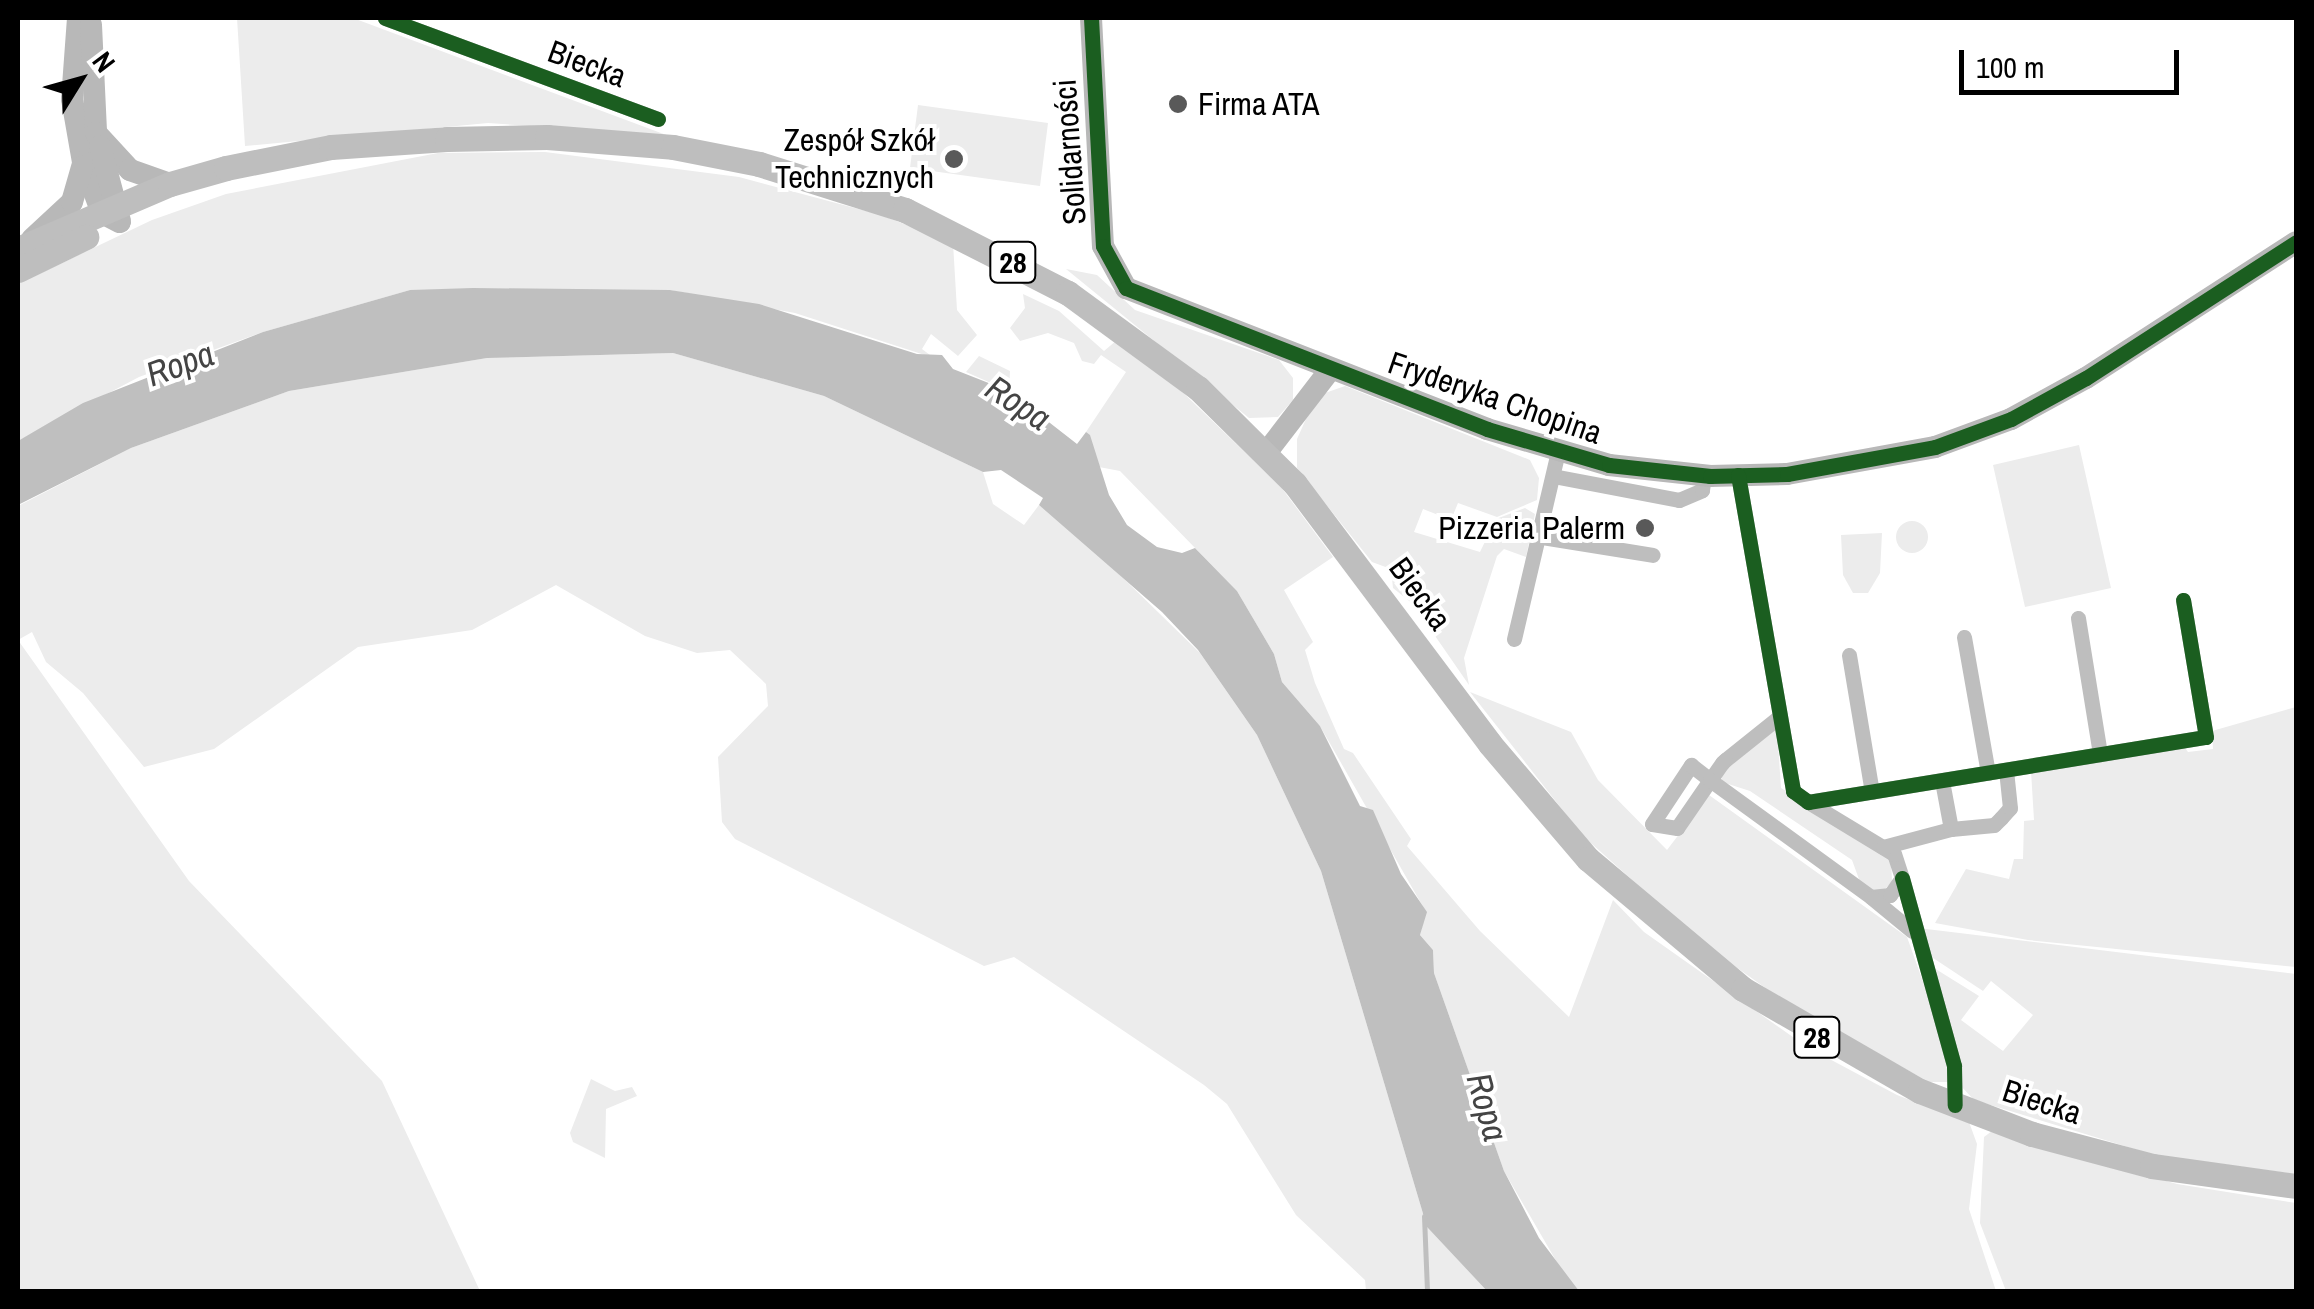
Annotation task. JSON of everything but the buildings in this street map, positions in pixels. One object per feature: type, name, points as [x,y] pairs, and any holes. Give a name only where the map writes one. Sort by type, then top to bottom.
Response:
[{"type":"main road","name":"Biecka","points":[[113,214],[170,184],[331,147],[546,137],[674,147],[759,164],[905,210],[993,252],[1105,318],[1175,369],[1266,453],[1343,544],[1501,758],[1588,859],[1743,989],[1823,1040],[1955,1106],[2102,1156],[2296,1186]]},
{"type":"main road","name":"Biecka","points":[[113,214],[237,182],[447,139]]},
{"type":"main road","name":"28","points":[[20,255],[113,214]]},
{"type":"street","points":[[78,18],[72,99],[82,162],[113,214]]},
{"type":"street","points":[[92,18],[96,133],[113,214]]},
{"type":"street","name":"Biecka","points":[[385,18],[658,119]]},
{"type":"street","name":"Solidarności","points":[[1091,18],[1103,246],[1118,280]]},
{"type":"street","points":[[96,133],[130,170],[170,184]]},
{"type":"street","points":[[20,255],[72,202],[82,162]]},
{"type":"street","name":"Fryderyka Chopina","points":[[1118,280],[1151,302],[1558,452],[1704,476],[1738,476],[1866,464],[2011,419],[2086,378],[2296,242]]},
{"type":"street","points":[[1266,453],[1330,370]]},
{"type":"street","points":[[1514,638],[1542,538],[1558,452]]},
{"type":"street","points":[[1554,476],[1679,500],[1702,490],[1704,476]]},
{"type":"street","points":[[1738,476],[1793,791],[1894,854],[1954,1066],[1955,1106]]},
{"type":"street","points":[[1542,538],[1653,555]]},
{"type":"street","points":[[1808,802],[2206,736],[2183,600]]},
{"type":"street","points":[[2078,618],[2100,754]]},
{"type":"street","points":[[1964,637],[1988,773]]},
{"type":"street","points":[[1849,656],[1872,792]]},
{"type":"street","points":[[1780,716],[1727,758],[1710,780],[1901,917],[1916,939]]},
{"type":"street","points":[[1883,847],[1950,829],[1980,828],[2002,818],[2010,808],[2006,770]]},
{"type":"street","points":[[1942,780],[1950,829]]},
{"type":"street","points":[[1871,897],[1890,894],[1902,878]]},
{"type":"shaded area","points":[[237,18],[353,18],[669,136],[488,123],[245,146]]},
{"type":"shaded area","points":[[918,105],[1048,123],[1040,186],[910,168]]},
{"type":"shaded area","points":[[545,152],[739,177],[881,215],[953,243],[957,310],[977,335],[958,356],[931,334],[922,349],[934,358],[795,313],[670,290],[410,290],[263,332],[139,377],[18,441],[18,284],[152,220],[226,194],[438,153]]},
{"type":"shaded area","points":[[1066,269],[1097,275],[1135,310],[1279,360],[1293,378],[1293,400],[1278,417],[1249,418]]},
{"type":"shaded area","points":[[1023,294],[1059,311],[1104,351],[1117,340],[1172,382],[1281,487],[1333,557],[1284,590],[1313,642],[1305,650],[1315,683],[1344,749],[1353,753],[1411,839],[1407,846],[1480,931],[1569,1017],[1613,900],[1644,932],[1807,1047],[1897,1095],[1969,1122],[1977,1144],[1969,1209],[1996,1291],[1579,1292],[1569,1283],[1504,1171],[1434,973],[1433,950],[1420,935],[1426,912],[1320,726],[1282,682],[1274,654],[1237,591],[1120,471],[1099,467],[1086,432],[1126,372],[1101,355],[1094,364],[1082,361],[1074,343],[1048,333],[1020,341],[1010,328],[1025,308]]},
{"type":"shaded area","points":[[673,353],[824,396],[983,472],[993,504],[1024,525],[1039,505],[1080,536],[1200,653],[1257,735],[1321,871],[1427,1227],[1487,1291],[1366,1291],[1365,1280],[1296,1215],[1227,1104],[1204,1085],[1014,957],[984,966],[735,839],[722,822],[718,757],[768,706],[766,684],[730,650],[697,653],[645,636],[556,585],[472,630],[358,647],[214,749],[144,767],[83,693],[46,662],[32,632],[18,640],[18,506],[131,448],[289,391],[487,358]]},
{"type":"shaded area","points":[[979,356],[1010,371],[1009,391],[966,372]]},
{"type":"shaded area","points":[[1345,386],[1530,460],[1539,478],[1537,500],[1497,517],[1458,503],[1451,520],[1423,509],[1414,532],[1480,552],[1496,519],[1525,508],[1535,514],[1526,557],[1504,549],[1497,556],[1464,658],[1469,685],[1413,604],[1393,588],[1391,569],[1372,562],[1297,468],[1297,439],[1306,419],[1325,393]]},
{"type":"shaded area","points":[[2079,445],[2111,588],[2025,607],[1993,465]]},
{"type":"shaded area","points":[[1912,521],[1924,525],[1928,537],[1924,549],[1912,553],[1900,549],[1896,537],[1900,525]]},
{"type":"shaded area","points":[[1882,533],[1880,573],[1868,593],[1853,593],[1843,575],[1841,535]]},
{"type":"shaded area","points":[[18,640],[189,881],[382,1081],[480,1291],[18,1291]]},
{"type":"shaded area","points":[[1470,692],[1571,732],[1598,780],[1667,850],[1709,795],[1907,937],[1941,1032],[1949,1082],[1929,1082],[1788,1004],[1705,945],[1583,836]]},
{"type":"shaded area","points":[[2296,707],[2296,967],[2028,940],[1935,923],[1966,869],[2009,879],[2014,859],[2023,859],[2024,821],[2034,820],[2031,771],[2183,745],[2188,752],[2213,749],[2212,731]]},
{"type":"shaded area","points":[[1777,728],[1781,788],[1891,855],[1892,882],[1880,894],[1860,882],[1852,860],[1750,791],[1722,782],[1721,773]]},
{"type":"shaded area","points":[[1918,928],[2296,974],[2296,1174],[2154,1155],[1974,1100],[1960,1085],[1926,963],[1979,996],[1961,1020],[2003,1051],[2033,1015],[1991,981],[1983,991],[1924,952]]},
{"type":"shaded area","points":[[591,1079],[615,1091],[632,1087],[637,1096],[606,1109],[605,1158],[573,1142],[570,1133]]},
{"type":"shaded area","points":[[1992,1131],[2177,1184],[2296,1203],[2296,1291],[2006,1291],[1980,1223],[1984,1137]]},
{"type":"water","name":"Ropa","points":[[410,290],[670,290],[759,304],[917,354],[942,355],[953,369],[1009,391],[1077,444],[1086,432],[1090,435],[1109,495],[1127,525],[1157,547],[1182,553],[1195,548],[1237,591],[1274,654],[1282,682],[1320,726],[1360,806],[1373,810],[1401,874],[1427,912],[1420,935],[1433,950],[1434,973],[1504,1171],[1539,1238],[1579,1291],[1487,1291],[1427,1227],[1321,871],[1257,735],[1198,650],[1162,612],[1039,505],[1043,498],[1001,470],[983,472],[824,396],[673,353],[487,358],[289,391],[131,448],[18,505],[18,441],[83,403],[263,332]]},
{"type":"waterway","points":[[1424,1216],[1427,1292]]},
{"type":"cycle path","points":[[385,18],[658,119]]},
{"type":"cycle path","points":[[1091,18],[1103,246],[1126,288],[1487,429],[1609,465],[1710,476],[1787,474],[1935,447],[2011,419],[2086,378],[2296,242]]},
{"type":"cycle path","points":[[1738,475],[1793,791],[1808,802],[2206,737],[2183,600]]},
{"type":"cycle path","points":[[1902,878],[1954,1066],[1955,1105]]},
{"type":"place","name":"Firma ATA","points":[[1178,104]]},
{"type":"place","name":"Zespół Szkół Technicznych","points":[[954,159]]},
{"type":"place","name":"Pizzeria Palerm","points":[[1645,528]]}]
